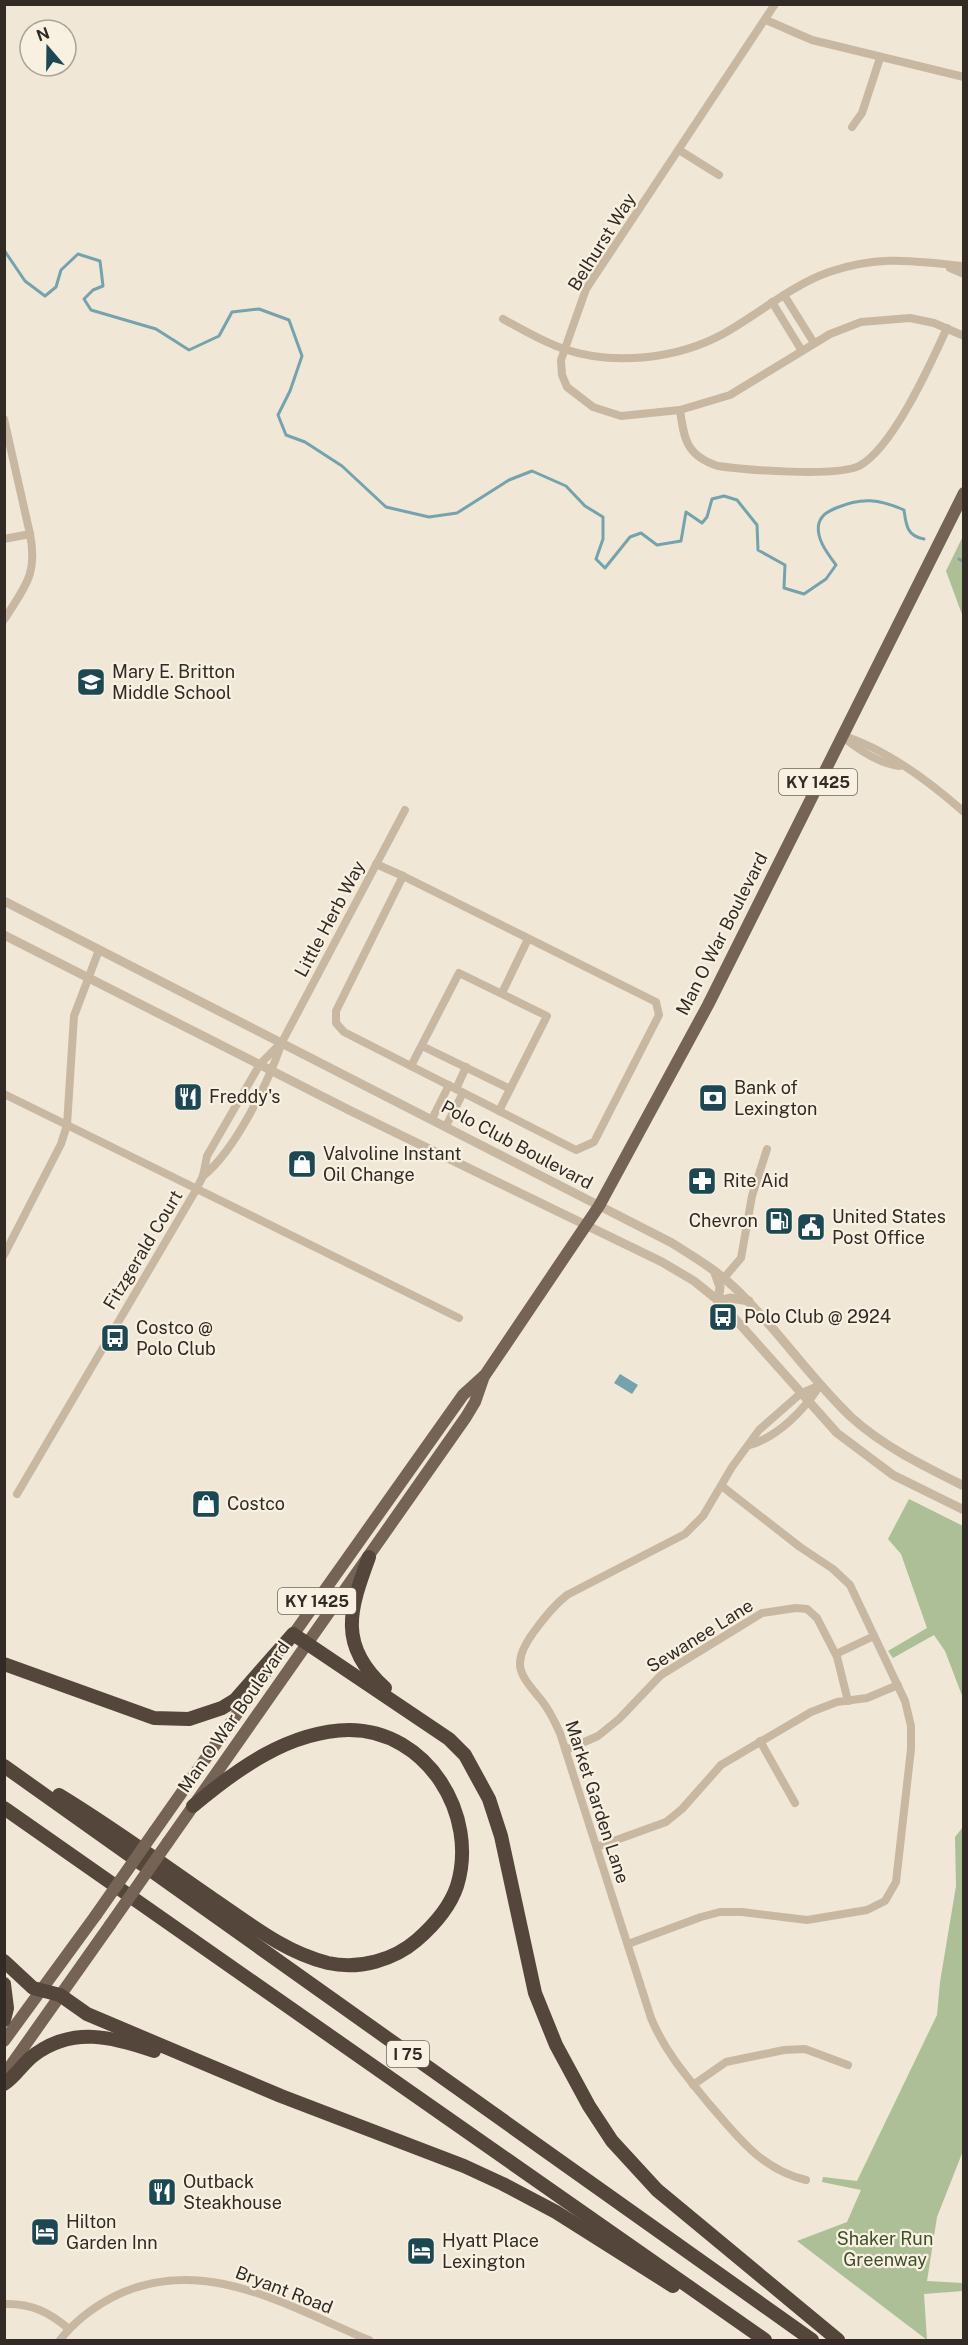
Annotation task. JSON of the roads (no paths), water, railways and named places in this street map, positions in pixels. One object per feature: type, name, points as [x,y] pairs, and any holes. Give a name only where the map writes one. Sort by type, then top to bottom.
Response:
[{"type":"highway","points":[[369,1557],[353,1601],[351,1617],[354,1637],[368,1671],[416,1716]]},
{"type":"highway","points":[[4,1664],[154,1718],[189,1719],[222,1708],[235,1700],[293,1634],[449,1739],[465,1755],[489,1799],[501,1836],[536,1993],[571,2075],[612,2140],[657,2190],[838,2340]]},
{"type":"highway","points":[[4,1764],[83,1809],[286,1948],[330,1963],[354,1965],[380,1961],[406,1949],[432,1927],[457,1886],[463,1850],[456,1810],[450,1793],[430,1766],[417,1755],[376,1734],[350,1730],[295,1741],[232,1773],[193,1806]]},
{"type":"highway","name":"I 75","points":[[4,1764],[812,2340]]},
{"type":"highway","name":"I 75","points":[[4,1808],[763,2340]]},
{"type":"highway","points":[[4,1961],[22,1981],[60,1995],[87,2014],[264,2089],[464,2166],[529,2196],[763,2340]]},
{"type":"highway","points":[[4,1984],[7,2008],[4,2020]]},
{"type":"highway","points":[[4,2084],[35,2054],[49,2046],[69,2038],[90,2036],[121,2040],[264,2089]]},
{"type":"main road","name":"Man O War Boulevard","points":[[4,2042],[463,1395],[485,1375],[588,1226],[713,995],[963,493]]},
{"type":"main road","name":"Man O War Boulevard","points":[[4,2075],[466,1417],[475,1402],[485,1375]]},
{"type":"street","name":"Belhurst Way","points":[[775,4],[586,289],[561,360],[562,375],[567,387],[593,407],[621,416],[681,410],[730,395],[814,343],[846,327],[877,319],[910,318],[946,328],[963,336]]},
{"type":"street","points":[[766,20],[812,40],[963,77]]},
{"type":"street","points":[[852,127],[862,113],[880,58]]},
{"type":"street","points":[[680,150],[719,175]]},
{"type":"street","points":[[503,319],[564,349],[581,354],[627,357],[675,352],[698,346],[723,334],[784,295],[829,272],[867,262],[905,259],[963,266]]},
{"type":"street","points":[[943,264],[963,274]]},
{"type":"street","points":[[784,295],[814,343]]},
{"type":"street","points":[[772,303],[802,351]]},
{"type":"street","points":[[681,410],[683,433],[690,448],[704,461],[718,466],[830,471],[858,466],[867,460],[895,426],[927,373],[946,328]]},
{"type":"street","points":[[4,419],[30,534],[34,564],[29,579],[4,620]]},
{"type":"street","points":[[4,539],[30,534]]},
{"type":"street","points":[[841,735],[859,740],[901,766],[939,790],[963,812]]},
{"type":"street","name":"Little Herb Way","points":[[282,1042],[405,810]]},
{"type":"street","points":[[376,864],[403,876],[656,1002],[659,1015],[594,1143],[576,1150],[345,1032],[336,1023],[336,1011],[403,876]]},
{"type":"street","name":"Polo Club Boulevard","points":[[4,901],[672,1243],[713,1269],[749,1301],[820,1385],[852,1417],[904,1456],[963,1486]]},
{"type":"street","points":[[4,935],[273,1071],[662,1262],[718,1301],[837,1433],[893,1475],[963,1510]]},
{"type":"street","points":[[502,993],[528,939]]},
{"type":"street","points":[[4,1255],[61,1144],[67,1125],[74,1016],[99,950]]},
{"type":"street","points":[[411,1066],[459,973],[547,1016],[499,1111]]},
{"type":"street","name":"Fitzgerald Court","points":[[17,1494],[203,1176],[207,1156],[260,1064],[282,1042]]},
{"type":"street","name":"Fitzgerald Court","points":[[203,1176],[219,1164],[273,1071],[282,1042]]},
{"type":"street","points":[[422,1046],[510,1089]]},
{"type":"street","points":[[446,1126],[456,1089],[466,1067]]},
{"type":"street","points":[[432,1119],[456,1089]]},
{"type":"street","points":[[4,1094],[195,1190],[362,1268],[459,1318]]},
{"type":"street","points":[[724,1278],[741,1257],[752,1197],[767,1149]]},
{"type":"street","points":[[713,1269],[720,1287],[718,1301]]},
{"type":"street","points":[[718,1301],[730,1298],[749,1301]]},
{"type":"street","name":"Market Garden Lane","points":[[806,2180],[778,2171],[754,2155],[674,2061],[656,2029],[566,1750],[552,1715],[521,1673],[519,1661],[524,1647],[547,1614],[562,1599],[685,1534],[703,1516],[723,1487],[732,1467],[759,1430],[800,1394],[820,1385]]},
{"type":"street","name":"Market Garden Lane","points":[[750,1445],[767,1440],[809,1403],[820,1385]]},
{"type":"street","points":[[628,1944],[720,1912],[818,1920],[867,1910],[885,1901],[896,1882],[911,1749],[909,1714],[898,1685],[858,1597],[846,1580],[723,1487]]},
{"type":"street","name":"Sewanee Lane","points":[[566,1750],[598,1736],[619,1719],[662,1675],[762,1613],[796,1608],[807,1609],[817,1618],[836,1654],[848,1701]]},
{"type":"street","points":[[836,1654],[874,1636]]},
{"type":"street","points":[[597,1847],[666,1821],[682,1809],[721,1765],[818,1708],[867,1698],[898,1685]]},
{"type":"street","points":[[760,1741],[795,1803]]},
{"type":"street","points":[[693,2085],[726,2062],[784,2050],[805,2049],[848,2065]]},
{"type":"street","name":"Bryant Road","points":[[60,2340],[69,2329],[107,2300],[140,2286],[177,2279],[208,2279],[265,2295],[365,2340]]},
{"type":"street","points":[[4,2304],[21,2305],[46,2311],[69,2329]]},
{"type":"water","points":[[620,1374],[638,1385],[632,1394],[614,1383]]},
{"type":"waterway","points":[[4,250],[25,281],[45,296],[56,287],[61,270],[78,254],[100,261],[103,286],[93,290],[84,299],[91,310],[156,329],[189,350],[219,336],[232,312],[259,309],[289,320],[302,356],[290,391],[278,415],[286,435],[305,442],[342,466],[386,507],[429,517],[457,513],[509,480],[532,471],[566,486],[585,506],[603,517],[603,539],[596,559],[605,568],[630,537],[641,533],[657,545],[681,541],[686,512],[702,523],[707,517],[712,499],[724,496],[737,500],[757,525],[758,550],[785,565],[784,588],[804,594],[826,579],[836,565],[823,546],[818,529],[822,517],[833,509],[862,501],[886,503],[904,510],[911,532],[918,538],[924,539]]},
{"type":"waterway","points":[[959,559],[964,562]]},
{"type":"place","name":"Mary E. Britton Middle School","points":[[91,682]]},
{"type":"place","name":"Freddy's","points":[[188,1097]]},
{"type":"place","name":"Bank of Lexington","points":[[713,1098]]},
{"type":"place","name":"Valvoline Instant Oil Change","points":[[302,1164]]},
{"type":"place","name":"Rite Aid","points":[[702,1181]]},
{"type":"place","name":"Chevron","points":[[779,1221]]},
{"type":"place","name":"United States Post Office","points":[[811,1227]]},
{"type":"place","name":"Polo Club @ 2924","points":[[723,1317]]},
{"type":"place","name":"Costco @ Polo Club","points":[[115,1338]]},
{"type":"place","name":"Costco","points":[[206,1504]]},
{"type":"place","name":"Outback Steakhouse","points":[[162,2192]]},
{"type":"place","name":"Hilton Garden Inn","points":[[45,2232]]},
{"type":"place","name":"Hyatt Place Lexington","points":[[421,2251]]},
{"type":"park label","name":"Shaker Run Greenway","points":[[885,2249]]}]
